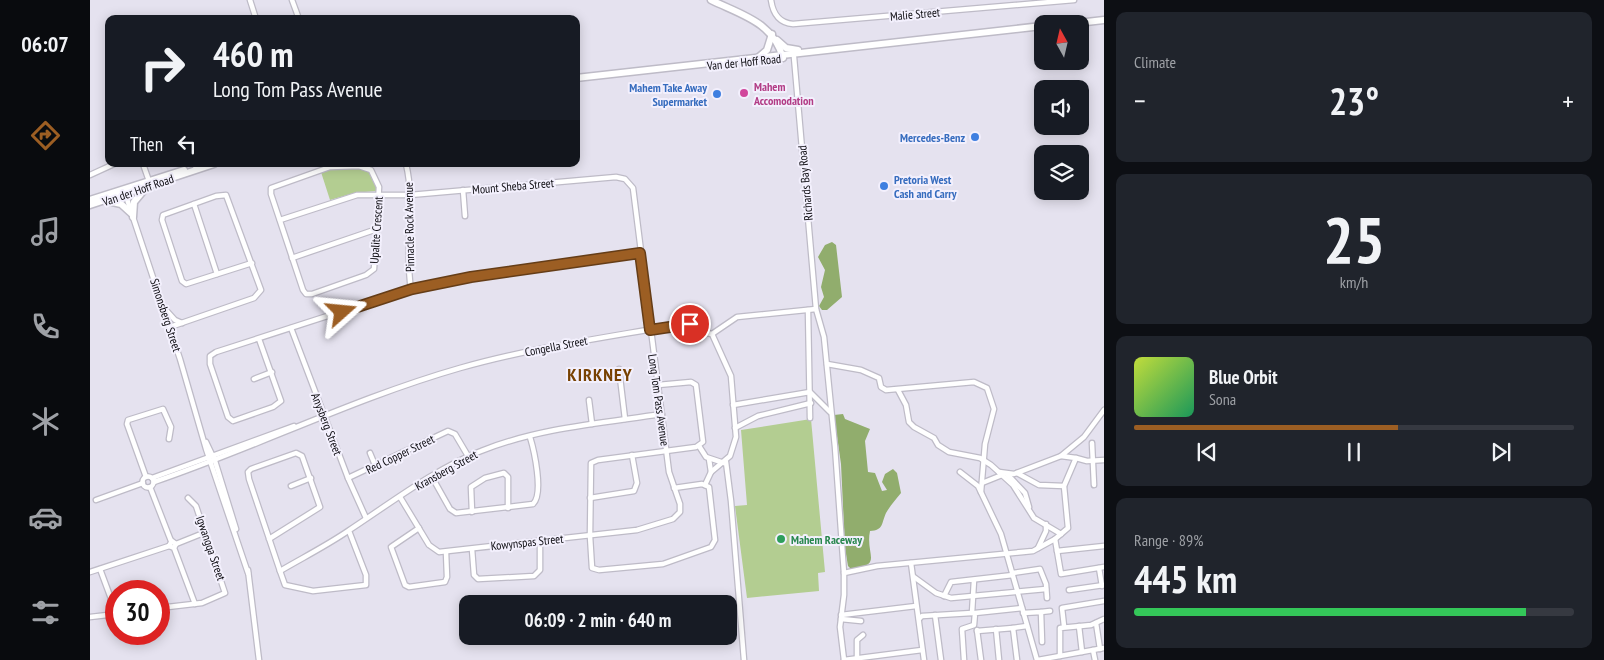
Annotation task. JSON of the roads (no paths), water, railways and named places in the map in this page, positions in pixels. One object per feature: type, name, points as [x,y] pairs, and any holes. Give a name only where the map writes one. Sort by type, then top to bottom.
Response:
[{"type":"main road","points":[[711,0],[759,23],[792,50],[816,51]]},
{"type":"main road","points":[[1089,22],[1104,20]]},
{"type":"main road","name":"Van der Hoff Road","points":[[580,79],[1034,27]]},
{"type":"main road","points":[[774,36],[783,56]]},
{"type":"main road","points":[[758,57],[768,50],[774,36]]},
{"type":"main road","name":"Van der Hoff Road","points":[[580,79],[758,57],[794,57],[912,41]]},
{"type":"main road","name":"Van der Hoff Road","points":[[149,183],[190,167]]},
{"type":"main road","name":"Van der Hoff Road","points":[[90,200],[204,167]]},
{"type":"main road","points":[[133,216],[136,198],[149,183]]},
{"type":"main road","name":"Van der Hoff Road","points":[[90,206],[124,191]]},
{"type":"main road","points":[[105,201],[121,204],[133,216]]},
{"type":"street","points":[[250,0],[255,15]]},
{"type":"street","points":[[292,0],[298,15]]},
{"type":"street","name":"Malie Street","points":[[771,0],[778,19],[793,24],[1074,0]]},
{"type":"street","name":"Richards Bay Road","points":[[794,57],[816,309],[824,337],[827,364],[844,573],[840,644],[844,660]]},
{"type":"street","points":[[90,175],[107,167]]},
{"type":"street","points":[[144,167],[149,183]]},
{"type":"street","name":"Upalite Crescent","points":[[344,167],[330,168],[273,187],[271,194],[306,294],[312,294],[368,274],[374,269],[379,195],[377,180],[369,169],[362,167]]},
{"type":"street","name":"Pinnacle Rock Avenue","points":[[406,167],[410,194],[407,265],[412,289]]},
{"type":"street","name":"Mount Sheba Street","points":[[280,220],[352,196],[410,194],[616,176]]},
{"type":"street","name":"Long Tom Pass Avenue","points":[[616,176],[630,182],[633,188],[666,451],[674,488],[680,504],[680,512]]},
{"type":"street","points":[[462,190],[465,216]]},
{"type":"street","name":"Simonsberg Street","points":[[124,191],[170,327],[248,572],[259,660]]},
{"type":"street","points":[[170,327],[257,297],[260,288],[252,263],[226,196],[221,195],[163,215],[162,220],[184,282],[192,283],[252,263]]},
{"type":"street","points":[[194,204],[217,274]]},
{"type":"street","points":[[292,258],[377,229]]},
{"type":"street","points":[[259,339],[272,372],[280,403],[238,420],[230,419],[210,364],[210,356],[216,352],[412,289],[479,276],[640,253]]},
{"type":"street","points":[[162,303],[176,320],[182,323]]},
{"type":"street","points":[[705,485],[711,472],[725,462],[735,443],[731,376],[712,334],[737,317],[816,309]]},
{"type":"street","points":[[808,310],[810,418]]},
{"type":"street","name":"Congella Street","points":[[153,480],[213,462],[298,426],[427,378],[494,359],[554,345],[687,323],[700,332],[712,334]]},
{"type":"street","name":"Anysberg Street","points":[[291,328],[348,478],[366,518]]},
{"type":"street","points":[[827,364],[866,372],[879,378],[884,390],[974,382],[987,388],[994,409],[987,432],[981,492]]},
{"type":"street","points":[[619,369],[625,419]]},
{"type":"street","points":[[254,379],[272,372]]},
{"type":"street","points":[[658,385],[691,382],[698,386],[704,438],[699,446],[598,460],[591,463],[591,565],[596,570],[660,564],[709,548],[715,540],[710,492],[705,485]]},
{"type":"street","points":[[898,390],[906,405],[909,422],[914,427],[934,438],[938,445],[948,452],[984,460],[1003,474],[1013,485],[1037,520],[1061,534]]},
{"type":"street","points":[[733,405],[810,392]]},
{"type":"street","points":[[810,392],[830,413]]},
{"type":"street","points":[[589,400],[592,424]]},
{"type":"street","points":[[735,428],[758,416],[811,403]]},
{"type":"street","points":[[96,500],[143,483],[146,477],[127,424],[128,420],[163,409],[171,427],[169,439]]},
{"type":"street","points":[[982,483],[1003,474],[1017,473],[1061,456],[1084,437],[1104,410]]},
{"type":"street","name":"Kransberg Street","points":[[280,572],[349,531],[400,496],[481,450],[592,424],[662,414]]},
{"type":"street","name":"Congella Street","points":[[153,480],[211,456],[298,426]]},
{"type":"street","name":"Red Copper Street","points":[[348,478],[448,431],[455,434],[468,456]]},
{"type":"street","points":[[432,477],[453,512],[472,512],[531,505],[537,500],[537,464],[530,437]]},
{"type":"street","points":[[1092,443],[1094,485]]},
{"type":"street","points":[[699,446],[708,459],[711,472]]},
{"type":"street","points":[[269,539],[319,508],[320,504],[311,478],[302,456],[297,452],[249,470],[249,479],[269,539],[280,572],[286,585],[306,590],[365,586],[366,575],[349,531]]},
{"type":"street","points":[[370,453],[375,465]]},
{"type":"street","points":[[590,498],[634,491],[636,483],[632,456]]},
{"type":"street","points":[[1061,456],[1092,461],[1104,460]]},
{"type":"street","points":[[844,573],[877,566],[1007,554],[1037,549],[1055,539],[1068,528],[1064,486],[1076,458]]},
{"type":"street","points":[[708,459],[725,462]]},
{"type":"street","points":[[725,462],[731,501],[744,660]]},
{"type":"street","points":[[960,472],[976,484],[1001,534],[1022,611],[1038,660],[1102,649],[1096,623]]},
{"type":"street","points":[[472,512],[472,486],[499,473],[504,473],[508,476],[508,508]]},
{"type":"street","points":[[1017,473],[1039,485],[1064,486]]},
{"type":"street","points":[[146,477],[153,480],[150,487],[195,604]]},
{"type":"street","points":[[291,486],[311,478]]},
{"type":"street","points":[[143,483],[146,487],[150,487]]},
{"type":"street","points":[[674,488],[705,485]]},
{"type":"street","points":[[400,496],[433,549],[446,552],[447,577],[445,582],[409,587],[405,585],[391,547],[419,528]]},
{"type":"street","name":"Igwangqa Street","points":[[170,607],[206,602],[225,593],[196,506],[188,498]]},
{"type":"street","name":"Kowynspas Street","points":[[446,552],[646,528],[673,519],[680,512]]},
{"type":"street","points":[[1037,549],[1046,531],[1046,524]]},
{"type":"street","points":[[90,572],[206,532]]},
{"type":"street","points":[[1055,539],[1061,574],[1102,568],[1103,586],[1069,590]]},
{"type":"street","points":[[472,549],[474,575],[478,580],[534,576],[540,570],[540,541]]},
{"type":"street","points":[[1057,551],[1104,546]]},
{"type":"street","points":[[911,563],[924,660]]},
{"type":"street","points":[[100,569],[105,583]]},
{"type":"street","points":[[944,596],[951,582],[1040,569],[1047,598]]},
{"type":"street","points":[[914,577],[936,593],[951,598],[1046,589]]},
{"type":"street","points":[[974,580],[973,613],[981,660]]},
{"type":"street","points":[[1064,626],[1062,608],[1104,601]]},
{"type":"street","points":[[841,617],[916,606]]},
{"type":"street","points":[[919,619],[922,616],[935,615],[1050,611]]},
{"type":"street","points":[[1041,612],[1042,642]]},
{"type":"street","points":[[90,617],[105,615]]},
{"type":"street","points":[[935,615],[941,660]]},
{"type":"street","points":[[841,617],[862,621]]},
{"type":"street","points":[[1060,656],[1059,630],[1064,626],[1079,626],[1096,623],[1104,619]]},
{"type":"street","points":[[964,660],[962,629],[975,624]]},
{"type":"street","points":[[977,630],[1027,626]]},
{"type":"street","points":[[1079,626],[1082,652]]},
{"type":"street","points":[[1013,628],[1017,660]]},
{"type":"street","points":[[996,629],[1000,660]]},
{"type":"street","points":[[857,658],[857,640],[864,635]]},
{"type":"street","points":[[844,660],[922,650]]},
{"type":"street","points":[[1094,650],[1095,660]]},
{"type":"place","name":"Mahem Accomodation","points":[[744,93]]},
{"type":"place","name":"Mahem Take Away Supermarket","points":[[717,94]]},
{"type":"place","name":"Mercedes-Benz","points":[[975,137]]},
{"type":"place","name":"Pretoria West Cash and Carry","points":[[884,186]]},
{"type":"place","name":"Mahem Raceway","points":[[781,539]]},
{"type":"district","name":"KIRKNEY","points":[[600,374]]}]
